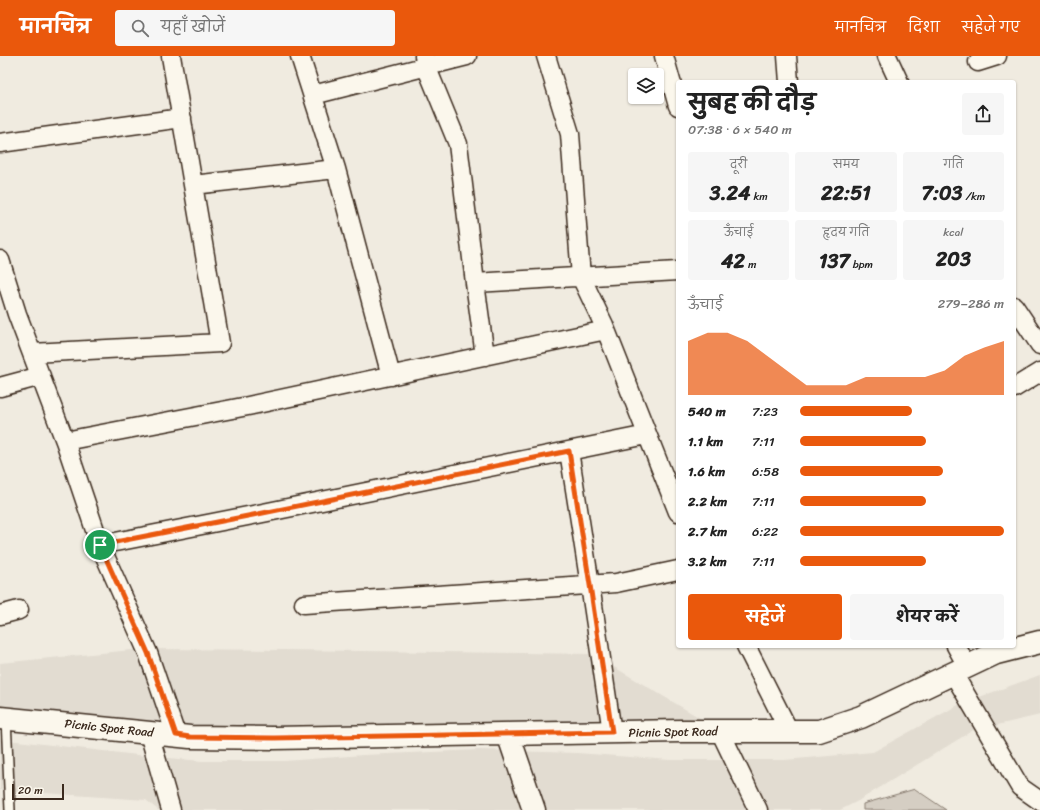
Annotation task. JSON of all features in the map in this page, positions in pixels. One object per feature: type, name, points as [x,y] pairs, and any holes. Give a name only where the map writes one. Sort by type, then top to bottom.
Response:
[{"type":"street","points":[[32,353],[220,343],[171,56]]},
{"type":"street","points":[[300,56],[336,169],[391,376]]},
{"type":"street","points":[[313,95],[425,61],[467,56]]},
{"type":"street","points":[[546,56],[570,134],[581,277],[606,330],[676,507]]},
{"type":"street","points":[[664,56],[676,99]]},
{"type":"street","points":[[787,56],[789,80]]},
{"type":"street","points":[[887,56],[898,80]]},
{"type":"street","points":[[978,62],[997,56]]},
{"type":"street","points":[[425,61],[458,144],[485,356]]},
{"type":"street","points":[[0,143],[182,118]]},
{"type":"street","points":[[193,185],[336,169]]},
{"type":"street","points":[[0,263],[65,441],[100,545],[148,653],[176,735]]},
{"type":"street","points":[[475,283],[676,271]]},
{"type":"street","points":[[1016,309],[1040,345]]},
{"type":"street","points":[[65,441],[248,406],[606,330]]},
{"type":"street","points":[[1016,387],[1040,372]]},
{"type":"street","points":[[0,388],[41,376]]},
{"type":"street","points":[[100,545],[647,435]]},
{"type":"street","points":[[569,451],[612,732]]},
{"type":"street","points":[[304,604],[616,583],[676,570]]},
{"type":"street","points":[[0,615],[19,610]]},
{"type":"street","name":"Picnic Spot Road","points":[[3,718],[190,737],[274,738],[612,732],[819,731],[861,717],[996,653],[1040,642]]},
{"type":"street","points":[[747,648],[789,731]]},
{"type":"street","points":[[956,648],[960,670],[1020,787],[1040,800]]},
{"type":"street","points":[[720,731],[758,810]]},
{"type":"street","points":[[149,733],[172,810]]},
{"type":"street","points":[[508,734],[534,810]]},
{"type":"lane","points":[[3,718],[10,810]]},
{"type":"shaded area","points":[[142,649],[592,654],[700,718],[689,726],[215,734],[0,714],[0,663]]},
{"type":"shaded area","points":[[1040,675],[1040,715],[975,729],[858,801],[840,810],[158,810],[146,800],[0,790],[0,739],[202,761],[285,761],[363,755],[478,750],[577,753],[670,760],[785,760],[873,752],[960,704]]},
{"type":"shaded area","points":[[915,789],[946,810],[863,810],[863,804]]},
{"type":"route","points":[[569,451],[612,732],[274,738],[190,737],[176,735],[148,653],[100,545],[569,451]]}]
